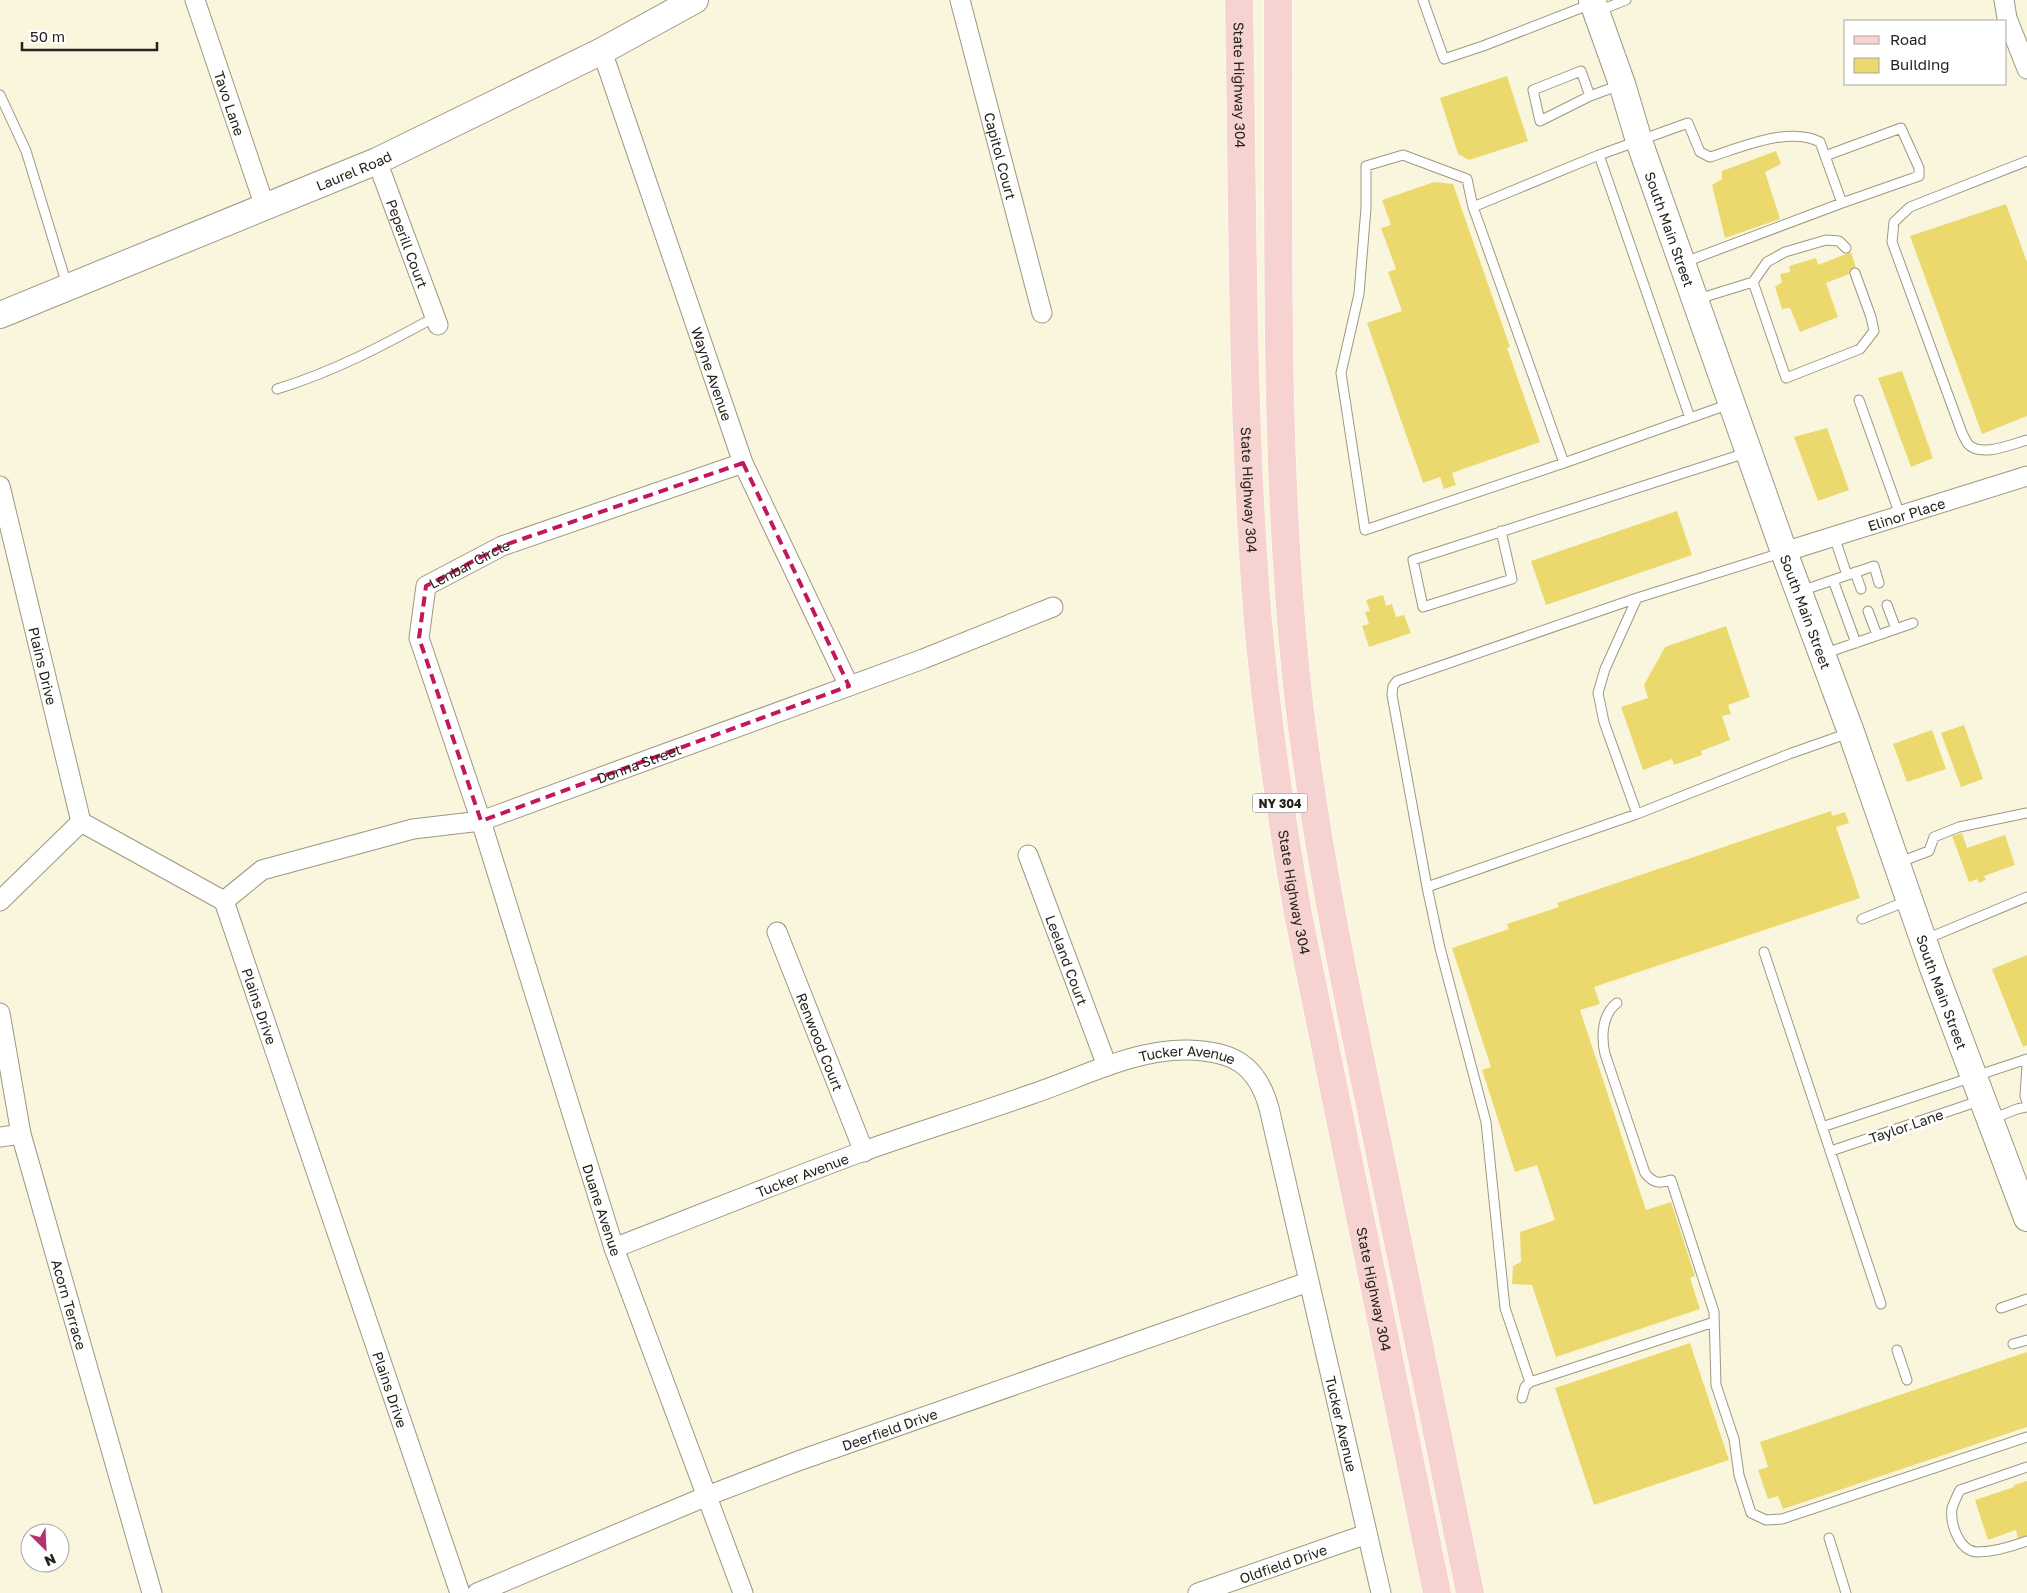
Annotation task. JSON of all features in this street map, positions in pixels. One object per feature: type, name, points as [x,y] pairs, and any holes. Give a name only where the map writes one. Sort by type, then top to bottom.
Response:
[{"type":"main road","name":"State Highway 304","points":[[1239,0],[1248,457],[1258,621],[1268,719],[1283,825],[1300,922],[1437,1593]]},
{"type":"main road","name":"NY 304","points":[[1278,0],[1280,442],[1287,572],[1300,711],[1312,800],[1334,931],[1470,1593]]},
{"type":"street","name":"Tavo Lane","points":[[195,0],[265,207]]},
{"type":"street","name":"Laurel Road","points":[[0,315],[377,162],[602,51],[695,0]]},
{"type":"street","name":"Capitol Court","points":[[960,0],[1042,313]]},
{"type":"street","points":[[2004,0],[2007,18],[2027,69]]},
{"type":"street","name":"South Main Street","points":[[1594,5],[1622,84],[1639,142],[1784,552],[1851,732],[1923,940],[2027,1218]]},
{"type":"street","name":"Wayne Avenue","points":[[602,51],[743,463],[849,686]]},
{"type":"street","name":"Peperill Court","points":[[377,162],[436,321]]},
{"type":"street","name":"Lenbar Circle","points":[[481,821],[419,638],[426,586],[502,546],[743,463]]},
{"type":"street","name":"Elinor Place","points":[[1784,552],[2027,476]]},
{"type":"street","name":"Plains Drive","points":[[0,486],[81,822]]},
{"type":"street","name":"Donna Street","points":[[224,901],[262,870],[414,829],[481,821],[923,659],[1052,607]]},
{"type":"street","name":"Duane Avenue","points":[[481,821],[614,1248],[743,1593]]},
{"type":"street","points":[[0,901],[81,822],[224,901]]},
{"type":"street","name":"Leeland Court","points":[[1028,855],[1107,1066]]},
{"type":"street","name":"Plains Drive","points":[[224,901],[460,1593]]},
{"type":"street","name":"Renwood Court","points":[[777,932],[864,1152]]},
{"type":"street","name":"Acorn Terrace","points":[[0,1013],[20,1134],[152,1593]]},
{"type":"street","name":"Tucker Avenue","points":[[614,1248],[864,1152],[1034,1094],[1107,1066],[1149,1054],[1188,1050],[1234,1059],[1252,1071],[1259,1081],[1269,1108],[1381,1593]]},
{"type":"street","points":[[0,1137],[20,1134]]},
{"type":"street","name":"Deerfield Drive","points":[[478,1593],[707,1496],[798,1461],[1308,1282]]},
{"type":"street","name":"Oldfield Drive","points":[[1198,1593],[1368,1534]]},
{"type":"lane","points":[[1423,0],[1444,59],[1594,5],[1626,0]]},
{"type":"lane","points":[[1590,96],[1582,71],[1533,90],[1540,121],[1590,96],[1622,84]]},
{"type":"lane","points":[[0,95],[26,151],[68,287]]},
{"type":"lane","points":[[1473,207],[1598,155],[1688,123],[1700,152],[1710,157],[1775,137],[1812,138],[1820,142],[1842,203]]},
{"type":"lane","points":[[1682,263],[1919,176],[1919,168],[1901,128],[1825,156]]},
{"type":"lane","points":[[1564,463],[1473,207],[1467,180],[1403,155],[1366,166],[1366,208],[1359,294],[1341,373],[1365,530],[1564,463],[1732,403]]},
{"type":"lane","points":[[1598,155],[1690,418]]},
{"type":"lane","points":[[2027,161],[1910,207],[1894,222],[1892,242],[1962,433],[1969,445],[1978,450],[1991,449],[2027,440]]},
{"type":"lane","points":[[1695,300],[1753,282],[1767,262],[1785,252],[1826,240],[1839,241],[1846,248]]},
{"type":"lane","points":[[1753,282],[1786,378],[1860,349],[1874,332],[1871,317],[1855,273]]},
{"type":"lane","points":[[278,389],[309,379],[436,321]]},
{"type":"lane","points":[[1859,400],[1900,515]]},
{"type":"lane","points":[[1500,531],[1512,579],[1423,607],[1413,560],[1500,531],[1749,452]]},
{"type":"lane","points":[[1834,536],[1851,574],[1861,589]]},
{"type":"lane","points":[[1530,1382],[1505,1308],[1486,1122],[1440,948],[1392,695],[1393,686],[1396,681],[1637,598],[1784,552]]},
{"type":"lane","points":[[1799,592],[1874,566],[1879,583]]},
{"type":"lane","points":[[1833,580],[1856,642]]},
{"type":"lane","points":[[1637,598],[1606,669],[1598,693],[1599,702],[1621,771],[1638,814]]},
{"type":"lane","points":[[1887,605],[1896,629]]},
{"type":"lane","points":[[1868,611],[1877,636]]},
{"type":"lane","points":[[1822,654],[1913,623]]},
{"type":"lane","points":[[1427,887],[1638,814],[1789,754],[1851,732]]},
{"type":"lane","points":[[1897,863],[1928,851],[1934,837],[1959,827],[2027,813]]},
{"type":"lane","points":[[1923,940],[2027,897]]},
{"type":"lane","points":[[1862,919],[1910,900]]},
{"type":"lane","points":[[1764,952],[1881,1304]]},
{"type":"lane","points":[[1617,1003],[1610,1008],[1607,1016],[1603,1035],[1605,1054],[1645,1173],[1650,1180],[1656,1183],[1671,1180],[1714,1312],[1716,1385],[1734,1439],[1738,1474],[1751,1513],[1766,1520],[1782,1519],[2027,1438]]},
{"type":"lane","points":[[1982,1099],[2027,1059]]},
{"type":"lane","points":[[2027,1065],[2025,1096],[2027,1102]]},
{"type":"lane","points":[[1982,1099],[2017,1109],[2027,1107]]},
{"type":"lane","name":"Taylor Lane","points":[[1822,1127],[1982,1099]]},
{"type":"lane","name":"Taylor Lane","points":[[1830,1152],[1982,1099]]},
{"type":"lane","points":[[2001,1308],[2027,1299]]},
{"type":"lane","points":[[1522,1398],[1530,1382],[1714,1322]]},
{"type":"lane","points":[[2013,1344],[2027,1340]]},
{"type":"lane","points":[[1897,1350],[1907,1380]]},
{"type":"lane","points":[[2027,1467],[1960,1490],[1952,1509],[1955,1529],[1961,1545],[1975,1552],[2002,1550],[2027,1541]]},
{"type":"lane","points":[[1829,1538],[1846,1593]]},
{"type":"highlighted area","points":[[743,463],[849,686],[481,821],[419,638],[426,586],[502,546]]},
{"type":"building","points":[[1507,76],[1528,141],[1469,160],[1458,154],[1440,98]]},
{"type":"building","points":[[1776,151],[1781,164],[1765,172],[1780,219],[1725,238],[1712,185],[1722,179],[1722,171]]},
{"type":"building","points":[[1434,182],[1453,184],[1510,347],[1507,348],[1540,442],[1452,473],[1456,485],[1444,489],[1440,477],[1423,483],[1367,323],[1402,311],[1388,272],[1396,269],[1381,228],[1391,225],[1382,200]]},
{"type":"building","points":[[2006,204],[2027,262],[2027,416],[1982,434],[1910,236]]},
{"type":"building","points":[[1851,252],[1857,271],[1826,283],[1838,317],[1800,332],[1790,308],[1782,309],[1775,287],[1782,282],[1780,274],[1790,272],[1789,266],[1816,258],[1818,265]]},
{"type":"building","points":[[1902,371],[1933,458],[1911,467],[1878,378]]},
{"type":"building","points":[[1827,428],[1849,490],[1818,501],[1794,437]]},
{"type":"building","points":[[1677,511],[1692,555],[1546,605],[1531,561]]},
{"type":"building","points":[[1383,595],[1386,606],[1392,604],[1396,617],[1404,615],[1411,633],[1369,647],[1362,626],[1369,624],[1365,612],[1370,611],[1366,600]]},
{"type":"building","points":[[1726,626],[1750,697],[1728,705],[1731,714],[1722,716],[1730,740],[1701,751],[1702,755],[1674,765],[1672,759],[1643,770],[1621,707],[1648,698],[1644,685],[1665,647]]},
{"type":"building","points":[[1964,725],[1983,779],[1961,787],[1941,733]]},
{"type":"building","points":[[1932,730],[1946,769],[1907,782],[1893,744]]},
{"type":"building","points":[[1831,811],[1832,816],[1845,812],[1849,823],[1836,827],[1860,898],[1594,987],[1600,1004],[1580,1010],[1646,1210],[1671,1202],[1695,1276],[1690,1278],[1700,1309],[1556,1357],[1532,1285],[1512,1284],[1513,1266],[1521,1262],[1520,1232],[1555,1220],[1537,1165],[1515,1172],[1482,1070],[1491,1067],[1452,948],[1509,929],[1507,924],[1559,907],[1557,903]]},
{"type":"building","points":[[1962,833],[1967,848],[2005,835],[2015,865],[1984,876],[1986,880],[1979,883],[1977,879],[1969,882],[1952,836]]},
{"type":"building","points":[[2027,955],[2027,1045],[2023,1047],[1992,969]]},
{"type":"building","points":[[1690,1343],[1729,1460],[1594,1505],[1555,1388]]},
{"type":"building","points":[[2027,1352],[2027,1427],[1783,1509],[1778,1496],[1768,1499],[1758,1470],[1768,1467],[1760,1442]]},
{"type":"building","points":[[2027,1481],[2027,1539],[2019,1542],[2016,1530],[1988,1540],[1975,1500]]}]
